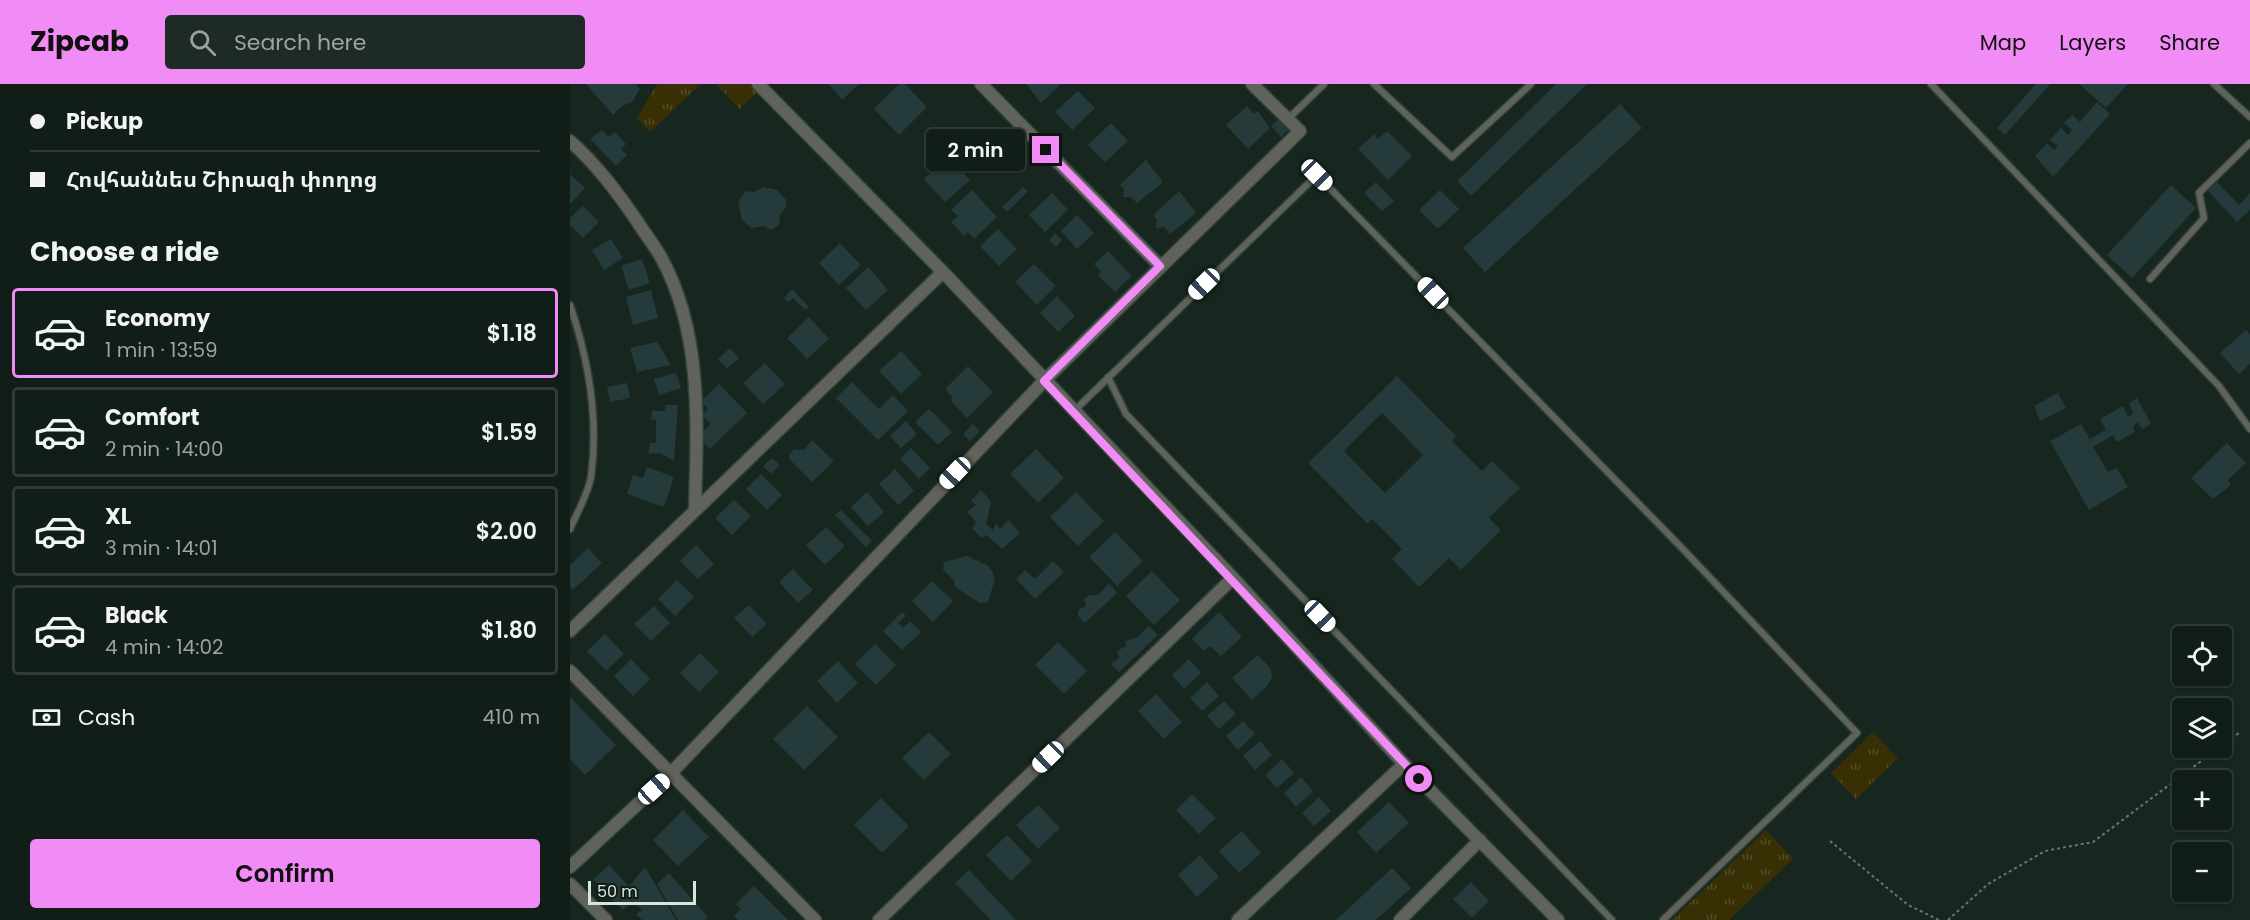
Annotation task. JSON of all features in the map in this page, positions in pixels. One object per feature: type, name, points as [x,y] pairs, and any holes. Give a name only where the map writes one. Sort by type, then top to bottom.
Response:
[{"type":"street","points":[[758,84],[943,272],[1233,578],[1404,764],[1558,920]]},
{"type":"street","points":[[981,84],[1160,266]]},
{"type":"street","points":[[570,867],[671,773],[1044,381],[1300,131],[1252,84]]},
{"type":"street","points":[[570,141],[616,190],[662,258],[679,299],[692,353],[695,387],[695,509]]},
{"type":"street","points":[[570,631],[943,272]]},
{"type":"street","points":[[879,920],[1233,578]]},
{"type":"street","points":[[570,671],[815,920]]},
{"type":"street","points":[[1238,920],[1404,764]]},
{"type":"street","points":[[1400,920],[1480,840]]},
{"type":"street","points":[[570,884],[606,920]]},
{"type":"lane","points":[[1288,119],[1324,84]]},
{"type":"lane","points":[[1374,84],[1452,158],[1531,84]]},
{"type":"lane","points":[[1931,84],[2219,386],[2250,429]]},
{"type":"lane","points":[[2214,84],[2250,117]]},
{"type":"lane","points":[[2150,279],[2204,218],[2199,193],[2250,143]]},
{"type":"lane","points":[[1073,411],[1317,175],[1672,537],[1857,733],[1663,920]]},
{"type":"lane","points":[[570,305],[583,342],[593,395],[590,479],[570,529]]},
{"type":"lane","points":[[1108,377],[1126,414],[1612,920]]},
{"type":"path","points":[[2232,738],[2240,732]]},
{"type":"path","points":[[1948,920],[1988,884],[2045,851],[2093,842],[2205,758]]},
{"type":"path","points":[[1830,841],[1908,904],[1939,920]]},
{"type":"green space","points":[[657,84],[701,84],[650,132],[637,118]]},
{"type":"green space","points":[[716,84],[750,84],[758,92],[739,109]]},
{"type":"green space","points":[[1873,732],[1898,758],[1856,799],[1831,773]]},
{"type":"green space","points":[[1766,830],[1793,859],[1729,920],[1672,920]]},
{"type":"building","points":[[586,84],[635,84],[640,89],[632,102],[622,106],[613,115]]},
{"type":"building","points":[[829,84],[859,84],[842,100]]},
{"type":"building","points":[[899,84],[905,84],[927,107],[899,135],[874,109]]},
{"type":"building","points":[[1026,84],[1061,84],[1041,103]]},
{"type":"building","points":[[1556,84],[1587,84],[1471,196],[1457,181]]},
{"type":"building","points":[[2036,84],[2050,84],[2005,135],[1997,128]]},
{"type":"building","points":[[2079,84],[2128,84],[2106,108]]},
{"type":"building","points":[[1078,91],[1095,108],[1072,130],[1055,112]]},
{"type":"building","points":[[2097,102],[2110,114],[2053,177],[2035,156],[2047,143],[2054,150],[2058,146],[2050,140],[2061,128],[2068,135],[2072,130],[2064,123],[2072,115],[2080,122]]},
{"type":"building","points":[[1620,104],[1642,128],[1485,272],[1463,248]]},
{"type":"building","points":[[1247,106],[1254,114],[1258,111],[1270,128],[1248,149],[1226,125]]},
{"type":"building","points":[[1282,116],[1292,126],[1281,137],[1271,126]]},
{"type":"building","points":[[1111,123],[1128,141],[1105,162],[1088,145]]},
{"type":"building","points":[[602,130],[609,137],[615,132],[626,144],[621,149],[627,155],[616,166],[590,139]]},
{"type":"building","points":[[1387,131],[1412,156],[1388,180],[1358,149],[1374,134],[1378,139]]},
{"type":"building","points":[[948,156],[970,180],[945,202],[924,179]]},
{"type":"building","points":[[1146,160],[1163,182],[1137,203],[1131,197],[1123,197],[1124,189],[1120,185]]},
{"type":"building","points":[[570,174],[585,188],[570,204]]},
{"type":"building","points":[[1376,182],[1394,201],[1382,211],[1364,193]]},
{"type":"building","points":[[2217,182],[2239,205],[2250,193],[2250,210],[2237,222],[2208,191]]},
{"type":"building","points":[[2171,185],[2196,208],[2132,278],[2107,255]]},
{"type":"building","points":[[764,187],[777,190],[786,200],[786,207],[780,215],[779,225],[771,230],[764,226],[751,228],[742,220],[738,202],[746,191],[753,192]]},
{"type":"building","points":[[1023,187],[1028,191],[1007,212],[1002,207]]},
{"type":"building","points":[[972,190],[997,217],[974,239],[968,232],[964,236],[951,222],[958,216],[951,210]]},
{"type":"building","points":[[1440,190],[1459,209],[1438,229],[1419,210]]},
{"type":"building","points":[[1179,191],[1196,213],[1170,234],[1164,227],[1156,228],[1157,220],[1153,215]]},
{"type":"building","points":[[1052,193],[1068,210],[1045,232],[1029,215]]},
{"type":"building","points":[[583,206],[599,222],[583,238],[570,225],[570,218]]},
{"type":"building","points":[[1077,215],[1094,233],[1077,249],[1061,231]]},
{"type":"building","points":[[998,229],[1017,249],[999,266],[980,246]]},
{"type":"building","points":[[1055,233],[1062,240],[1056,247],[1049,240]]},
{"type":"building","points":[[611,239],[623,258],[604,270],[592,250]]},
{"type":"building","points":[[840,243],[861,265],[839,285],[819,263]]},
{"type":"building","points":[[1108,251],[1132,276],[1115,292],[1098,275],[1101,271],[1094,264]]},
{"type":"building","points":[[642,259],[650,283],[629,290],[621,266]]},
{"type":"building","points":[[1034,264],[1056,286],[1037,305],[1015,282]]},
{"type":"building","points":[[868,267],[888,290],[866,310],[846,288]]},
{"type":"building","points":[[792,289],[809,307],[805,310],[793,298],[788,302],[784,298]]},
{"type":"building","points":[[651,290],[658,318],[633,325],[626,297]]},
{"type":"building","points":[[1057,296],[1075,316],[1058,332],[1040,313]]},
{"type":"building","points":[[809,317],[829,339],[807,359],[787,338]]},
{"type":"building","points":[[2246,330],[2250,334],[2250,364],[2239,374],[2220,353]]},
{"type":"building","points":[[657,342],[671,365],[637,372],[630,348]]},
{"type":"building","points":[[730,348],[739,358],[727,369],[718,359]]},
{"type":"building","points":[[901,351],[922,374],[901,394],[879,371]]},
{"type":"building","points":[[765,363],[785,384],[763,404],[743,383]]},
{"type":"building","points":[[968,366],[993,392],[967,418],[951,401],[952,397],[945,389]]},
{"type":"building","points":[[676,373],[681,388],[659,395],[654,379]]},
{"type":"building","points":[[1397,376],[1456,436],[1452,441],[1482,471],[1492,461],[1520,488],[1489,518],[1501,530],[1461,570],[1449,558],[1419,587],[1392,559],[1402,549],[1372,519],[1368,524],[1308,463]],"holes":[[[1382,413],[1423,455],[1385,493],[1344,451]]]},
{"type":"building","points":[[852,382],[879,409],[893,395],[908,411],[878,440],[836,398]]},
{"type":"building","points":[[627,383],[630,398],[610,402],[607,387]]},
{"type":"building","points":[[719,384],[747,413],[710,449],[697,436],[711,424],[702,415],[708,409],[701,401]]},
{"type":"building","points":[[2058,393],[2066,408],[2040,421],[2034,406]]},
{"type":"building","points":[[2137,398],[2151,424],[2142,429],[2138,422],[2133,426],[2135,432],[2117,442],[2113,435],[2093,447],[2108,472],[2117,468],[2128,487],[2089,510],[2050,441],[2081,424],[2090,439],[2106,430],[2100,419],[2123,406],[2128,417],[2133,413],[2129,403]]},
{"type":"building","points":[[665,405],[678,405],[674,461],[660,453],[648,454],[650,443],[656,443],[656,420],[651,419],[652,411],[665,411]]},
{"type":"building","points":[[929,409],[952,432],[938,445],[915,422]]},
{"type":"building","points":[[906,421],[917,434],[901,448],[890,436]]},
{"type":"building","points":[[973,424],[980,431],[970,441],[963,434]]},
{"type":"building","points":[[812,440],[834,461],[812,482],[790,460],[789,456],[794,449],[804,450]]},
{"type":"building","points":[[2227,443],[2246,463],[2228,480],[2231,485],[2213,499],[2191,478]]},
{"type":"building","points":[[911,448],[930,468],[919,479],[900,459]]},
{"type":"building","points":[[1036,449],[1064,478],[1038,503],[1010,474]]},
{"type":"building","points":[[772,458],[780,465],[771,474],[763,466]]},
{"type":"building","points":[[647,467],[674,477],[664,507],[627,494],[633,475],[643,478]]},
{"type":"building","points":[[895,469],[914,491],[898,505],[879,484]]},
{"type":"building","points":[[761,474],[782,495],[767,510],[746,489]]},
{"type":"building","points":[[981,490],[991,502],[986,524],[993,530],[996,523],[1000,529],[1008,520],[1020,533],[1002,549],[987,535],[981,538],[972,528],[976,522],[967,512],[976,505],[971,501]]},
{"type":"building","points":[[867,492],[884,512],[868,526],[851,507]]},
{"type":"building","points":[[1076,492],[1104,521],[1078,546],[1050,517]]},
{"type":"building","points":[[734,500],[751,516],[732,535],[715,518]]},
{"type":"building","points":[[841,510],[872,541],[866,547],[835,515]]},
{"type":"building","points":[[826,527],[845,546],[825,565],[806,545]]},
{"type":"building","points":[[1115,532],[1143,561],[1117,586],[1089,557]]},
{"type":"building","points":[[696,545],[714,564],[698,579],[680,561]]},
{"type":"building","points":[[588,548],[602,563],[573,590],[570,587],[570,565]]},
{"type":"building","points":[[967,556],[987,565],[992,571],[995,579],[988,602],[980,603],[955,587],[954,580],[943,570],[944,562]]},
{"type":"building","points":[[1053,561],[1064,572],[1035,599],[1016,579],[1025,570],[1035,579]]},
{"type":"building","points":[[793,569],[813,590],[798,603],[779,582]]},
{"type":"building","points":[[1152,571],[1180,600],[1154,625],[1126,596]]},
{"type":"building","points":[[677,580],[694,597],[675,616],[658,599]]},
{"type":"building","points":[[932,581],[953,601],[933,622],[912,601]]},
{"type":"building","points":[[1109,583],[1117,593],[1085,623],[1078,616],[1078,610],[1086,606],[1084,599],[1089,595],[1098,595]]},
{"type":"building","points":[[749,605],[767,624],[752,637],[734,618]]},
{"type":"building","points":[[654,606],[670,623],[651,641],[634,624]]},
{"type":"building","points":[[902,612],[906,616],[898,623],[903,628],[910,621],[921,632],[902,650],[883,631]]},
{"type":"building","points":[[1219,612],[1242,637],[1221,656],[1210,646],[1204,651],[1192,639]]},
{"type":"building","points":[[1149,626],[1158,635],[1119,672],[1111,664],[1119,658],[1117,651],[1126,646],[1125,641],[1136,638]]},
{"type":"building","points":[[605,634],[624,654],[606,671],[587,651]]},
{"type":"building","points":[[1058,642],[1087,671],[1064,694],[1035,665]]},
{"type":"building","points":[[875,644],[896,665],[876,685],[855,664]]},
{"type":"building","points":[[700,653],[719,672],[699,692],[680,673]]},
{"type":"building","points":[[1258,655],[1271,669],[1272,677],[1268,685],[1252,700],[1232,678]]},
{"type":"building","points":[[631,659],[650,679],[633,696],[614,676]]},
{"type":"building","points":[[1189,659],[1201,673],[1184,689],[1172,675]]},
{"type":"building","points":[[838,661],[858,683],[837,703],[817,681]]},
{"type":"building","points":[[1207,682],[1219,696],[1202,711],[1190,698]]},
{"type":"building","points":[[1156,694],[1182,722],[1164,739],[1138,711]]},
{"type":"building","points":[[570,697],[616,745],[585,775],[570,759]]},
{"type":"building","points":[[1224,701],[1236,714],[1219,729],[1207,716]]},
{"type":"building","points":[[807,706],[838,737],[804,770],[773,739]]},
{"type":"building","points":[[1243,721],[1255,734],[1238,750],[1226,736]]},
{"type":"building","points":[[929,732],[951,754],[924,780],[902,758]]},
{"type":"building","points":[[1260,741],[1272,755],[1255,770],[1243,756]]},
{"type":"building","points":[[1282,759],[1294,773],[1277,788],[1265,775]]},
{"type":"building","points":[[1301,777],[1313,791],[1296,807],[1284,793]]},
{"type":"building","points":[[1192,794],[1216,818],[1199,834],[1176,810]]},
{"type":"building","points":[[1319,797],[1331,811],[1314,826],[1302,813]]},
{"type":"building","points":[[881,798],[909,826],[882,853],[854,825]]},
{"type":"building","points":[[1389,802],[1409,823],[1376,853],[1357,832]]},
{"type":"building","points":[[1038,805],[1060,828],[1038,849],[1016,825]]},
{"type":"building","points":[[683,810],[709,837],[678,866],[653,840]]},
{"type":"building","points":[[1242,831],[1261,853],[1239,873],[1219,851]]},
{"type":"building","points":[[1007,835],[1032,861],[1011,881],[986,855]]},
{"type":"building","points":[[1200,855],[1219,877],[1197,897],[1178,875]]},
{"type":"building","points":[[609,865],[629,886],[645,867],[676,920],[642,920],[636,914],[642,910],[632,901],[623,910],[593,879]]},
{"type":"building","points":[[1392,868],[1411,888],[1376,920],[1336,920]]},
{"type":"building","points":[[969,870],[1016,920],[991,920],[955,883]]},
{"type":"building","points":[[669,873],[708,917],[704,920],[678,920],[657,884]]},
{"type":"building","points":[[1471,882],[1489,901],[1472,918],[1453,899]]},
{"type":"building","points":[[754,886],[788,920],[738,920],[734,916],[741,909],[736,904]]},
{"type":"route","points":[[1046,150],[1160,266],[1044,381],[1233,578],[1419,779]]}]
